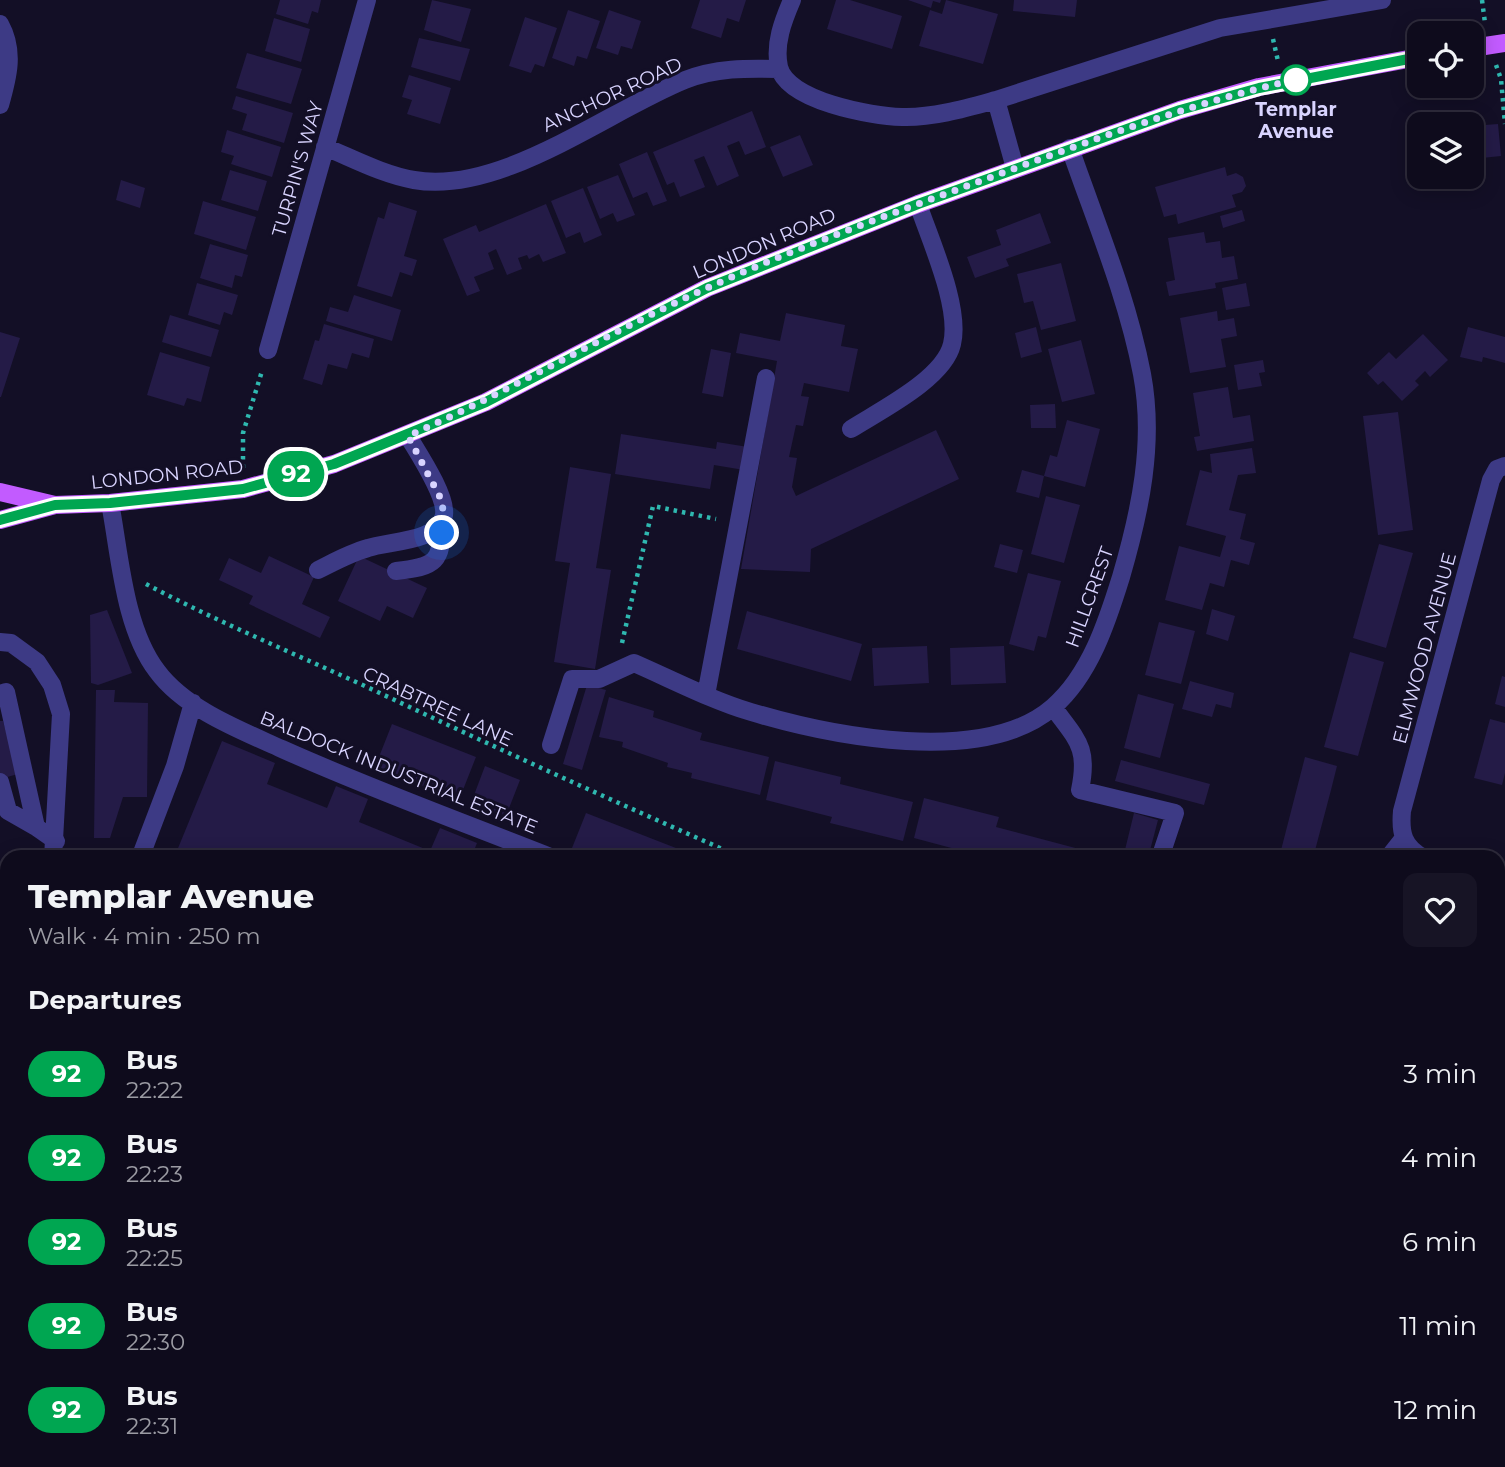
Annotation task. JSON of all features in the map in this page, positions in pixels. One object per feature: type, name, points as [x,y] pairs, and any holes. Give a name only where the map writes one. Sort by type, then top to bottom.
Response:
[{"type":"main road","points":[[1484,46],[1505,43]]},
{"type":"main road","name":"LONDON ROAD","points":[[0,520],[55,505],[110,503],[243,489],[334,464],[486,402],[707,288],[918,204],[1180,110],[1283,82],[1407,59]]},
{"type":"main road","name":"LONDON ROAD","points":[[0,492],[55,505]]},
{"type":"street","name":"TURPIN'S WAY","points":[[268,350],[367,0]]},
{"type":"street","points":[[792,0],[777,47],[779,69],[793,89],[844,107],[902,117],[963,109],[1157,46],[1268,18],[1382,0]]},
{"type":"street","points":[[0,24],[9,41],[9,76],[0,105]]},
{"type":"street","name":"ANCHOR ROAD","points":[[325,147],[416,181],[475,177],[560,142],[685,80],[728,69],[779,69]]},
{"type":"street","points":[[996,100],[1015,168]]},
{"type":"street","name":"HILLCREST","points":[[634,663],[751,712],[824,729],[920,743],[978,737],[1005,730],[1025,724],[1053,707],[1085,667],[1100,636],[1133,536],[1145,478],[1143,376],[1114,268],[1070,148]]},
{"type":"street","points":[[850,429],[914,389],[939,366],[952,345],[950,303],[918,204]]},
{"type":"street","points":[[706,695],[740,524],[765,378]]},
{"type":"street","points":[[396,571],[413,570],[437,559],[442,550],[441,523],[444,515],[441,499],[408,436]]},
{"type":"street","name":"ELMWOOD AVENUE","points":[[1403,839],[1402,811],[1491,480],[1501,467]]},
{"type":"street","name":"BALDOCK INDUSTRIAL ESTATE","points":[[110,503],[134,623],[143,647],[170,687],[237,729],[338,774],[533,850]]},
{"type":"street","points":[[318,570],[370,547],[415,539],[441,523]]},
{"type":"street","points":[[0,642],[11,643],[37,662],[52,685],[61,714],[54,849]]},
{"type":"street","points":[[551,745],[572,679],[599,679],[634,663]]},
{"type":"street","points":[[0,694],[6,692],[36,827]]},
{"type":"street","points":[[143,850],[175,766],[194,703]]},
{"type":"street","points":[[1053,707],[1083,751],[1085,764],[1080,790],[1175,813],[1163,850]]},
{"type":"street","points":[[0,782],[8,811],[36,827],[54,849]]},
{"type":"street","points":[[1394,850],[1403,839],[1410,850]]},
{"type":"path","points":[[1268,18],[1283,82]]},
{"type":"path","points":[[243,489],[243,433],[268,350]]},
{"type":"path","points":[[634,663],[621,646],[653,506],[740,524]]},
{"type":"path","name":"CRABTREE LANE","points":[[124,573],[213,620],[364,686],[550,775],[724,850]]},
{"type":"building","points":[[280,0],[321,0],[318,13],[312,11],[308,24],[276,14]]},
{"type":"building","points":[[432,0],[471,9],[461,42],[424,30]]},
{"type":"building","points":[[700,0],[746,0],[739,22],[727,18],[721,38],[691,28]]},
{"type":"building","points":[[836,0],[850,0],[902,16],[892,49],[827,29]]},
{"type":"building","points":[[908,0],[941,0],[940,3],[933,1],[931,8]]},
{"type":"building","points":[[946,0],[998,14],[983,64],[919,46],[930,10],[942,14]]},
{"type":"building","points":[[1014,0],[1077,0],[1075,17],[1013,11]]},
{"type":"building","points":[[568,10],[600,21],[587,59],[577,56],[574,66],[552,58]]},
{"type":"building","points":[[609,10],[641,21],[632,49],[621,46],[618,55],[596,48]]},
{"type":"building","points":[[525,17],[557,28],[544,67],[535,64],[531,73],[509,66]]},
{"type":"building","points":[[274,18],[310,29],[301,62],[265,51]]},
{"type":"building","points":[[419,38],[470,49],[460,81],[411,67]]},
{"type":"building","points":[[247,53],[302,69],[291,104],[236,88]]},
{"type":"building","points":[[409,75],[451,88],[440,124],[407,114],[412,100],[402,97]]},
{"type":"building","points":[[236,96],[293,113],[284,143],[242,130],[247,114],[232,109]]},
{"type":"building","points":[[752,111],[766,147],[745,155],[739,141],[727,146],[739,176],[717,186],[704,156],[694,160],[705,187],[680,197],[674,182],[667,185],[653,152]]},
{"type":"building","points":[[1498,124],[1501,156],[1484,158],[1484,125]]},
{"type":"building","points":[[227,130],[281,147],[272,177],[231,164],[234,156],[221,152]]},
{"type":"building","points":[[800,135],[813,165],[783,177],[770,147]]},
{"type":"building","points":[[647,152],[667,201],[653,206],[647,192],[633,198],[619,164]]},
{"type":"building","points":[[1225,167],[1227,176],[1236,173],[1243,177],[1246,186],[1242,192],[1232,195],[1236,207],[1178,224],[1176,214],[1164,217],[1155,187]]},
{"type":"building","points":[[230,170],[267,181],[258,211],[221,200]]},
{"type":"building","points":[[618,175],[635,215],[617,222],[613,213],[600,219],[587,187]]},
{"type":"building","points":[[121,180],[145,188],[140,208],[116,200]]},
{"type":"building","points":[[583,188],[602,235],[584,243],[580,232],[566,238],[551,201]]},
{"type":"building","points":[[203,201],[256,217],[246,250],[194,234]]},
{"type":"building","points":[[389,202],[417,211],[404,256],[417,260],[412,276],[400,272],[392,297],[357,286],[378,217],[384,219]]},
{"type":"building","points":[[546,204],[566,253],[543,262],[539,254],[529,259],[527,255],[518,258],[522,269],[507,275],[496,249],[488,253],[494,269],[474,277],[480,291],[467,296],[443,239],[476,225],[479,232]]},
{"type":"building","points":[[1242,210],[1245,221],[1223,228],[1220,216]]},
{"type":"building","points":[[1040,213],[1051,243],[1006,259],[1009,266],[975,278],[967,257],[1001,245],[996,230]]},
{"type":"building","points":[[1204,232],[1206,243],[1220,241],[1222,258],[1234,256],[1238,279],[1215,283],[1216,288],[1169,296],[1166,282],[1175,280],[1168,238]]},
{"type":"building","points":[[210,244],[248,255],[242,277],[235,275],[232,288],[200,278]]},
{"type":"building","points":[[1061,263],[1076,321],[1041,330],[1033,301],[1024,303],[1017,274]]},
{"type":"building","points":[[197,283],[238,295],[232,315],[224,312],[220,325],[188,315]]},
{"type":"building","points":[[1246,283],[1250,306],[1226,310],[1222,288]]},
{"type":"building","points":[[354,295],[401,310],[392,341],[326,321],[330,307],[348,312]]},
{"type":"building","points":[[1217,311],[1218,321],[1234,318],[1237,336],[1221,339],[1226,367],[1190,373],[1180,318]]},
{"type":"building","points":[[786,313],[845,325],[841,346],[858,349],[849,392],[804,383],[801,396],[809,397],[803,426],[796,425],[789,457],[797,458],[792,487],[796,496],[936,430],[959,479],[811,549],[810,572],[741,569],[777,361],[736,353],[740,333],[780,341]]},
{"type":"building","points":[[170,315],[219,330],[211,357],[162,342]]},
{"type":"building","points":[[324,324],[374,339],[369,358],[352,353],[347,369],[328,364],[322,385],[303,379],[315,340],[319,341]]},
{"type":"building","points":[[1036,327],[1042,352],[1021,358],[1015,333]]},
{"type":"building","points":[[1468,327],[1505,337],[1505,363],[1483,357],[1482,362],[1460,357]]},
{"type":"building","points":[[0,332],[20,338],[1,397],[0,397]]},
{"type":"building","points":[[1423,334],[1448,360],[1430,377],[1425,371],[1415,381],[1419,385],[1402,401],[1383,381],[1378,385],[1367,373],[1389,352],[1396,359]]},
{"type":"building","points":[[1081,340],[1095,394],[1062,402],[1048,349]]},
{"type":"building","points":[[711,349],[731,353],[723,397],[702,393]]},
{"type":"building","points":[[160,352],[210,367],[201,402],[187,398],[184,406],[147,395]]},
{"type":"building","points":[[1263,360],[1265,372],[1259,373],[1262,386],[1238,390],[1234,365]]},
{"type":"building","points":[[1228,387],[1233,418],[1250,415],[1254,441],[1197,451],[1194,437],[1200,436],[1193,393]]},
{"type":"building","points":[[1055,404],[1056,428],[1031,428],[1030,405]]},
{"type":"building","points":[[1398,412],[1413,530],[1378,535],[1363,416]]},
{"type":"building","points":[[1067,420],[1100,429],[1085,487],[1044,476],[1050,455],[1057,457]]},
{"type":"building","points":[[621,434],[716,449],[717,442],[748,447],[744,470],[714,465],[710,489],[615,474]]},
{"type":"building","points":[[1252,448],[1256,473],[1238,475],[1229,510],[1246,514],[1240,539],[1255,543],[1249,565],[1231,560],[1224,587],[1210,583],[1202,610],[1165,600],[1179,546],[1220,557],[1226,536],[1186,525],[1200,470],[1212,473],[1210,454]]},
{"type":"building","points":[[570,467],[611,474],[596,568],[611,570],[595,669],[554,662],[570,563],[555,561]]},
{"type":"building","points":[[1022,470],[1044,476],[1039,498],[1016,492]]},
{"type":"building","points":[[1046,496],[1080,505],[1064,563],[1031,554]]},
{"type":"building","points":[[1000,544],[1023,550],[1017,573],[994,567]]},
{"type":"building","points":[[1379,544],[1413,553],[1386,648],[1353,638]]},
{"type":"building","points":[[269,556],[314,577],[302,604],[330,617],[320,638],[249,604],[253,596],[219,580],[229,558],[261,573]]},
{"type":"building","points":[[359,556],[427,588],[413,618],[387,606],[380,621],[338,601]]},
{"type":"building","points":[[1028,573],[1061,581],[1046,638],[1038,636],[1034,651],[1009,644]]},
{"type":"building","points":[[1212,609],[1235,616],[1228,641],[1206,634]]},
{"type":"building","points":[[107,610],[132,673],[98,685],[91,683],[90,615]]},
{"type":"building","points":[[747,611],[862,644],[851,681],[737,649]]},
{"type":"building","points":[[1159,622],[1195,631],[1181,684],[1145,675]]},
{"type":"building","points":[[927,646],[929,683],[874,686],[872,648]]},
{"type":"building","points":[[1004,646],[1006,683],[951,685],[950,648]]},
{"type":"building","points":[[1350,652],[1384,662],[1358,756],[1324,747]]},
{"type":"building","points":[[1502,676],[1505,677],[1505,707],[1495,704]]},
{"type":"building","points":[[1190,681],[1234,693],[1231,708],[1216,704],[1212,717],[1182,709]]},
{"type":"building","points":[[587,685],[606,690],[582,770],[563,764]]},
{"type":"building","points":[[96,690],[115,690],[114,702],[148,703],[147,797],[123,797],[110,838],[94,838]]},
{"type":"building","points":[[1138,694],[1174,704],[1160,758],[1124,748]]},
{"type":"building","points":[[609,697],[654,711],[653,717],[702,733],[700,740],[769,757],[760,795],[691,778],[692,773],[667,767],[668,763],[622,747],[623,742],[599,737]]},
{"type":"building","points":[[1490,719],[1505,723],[1505,773],[1502,785],[1474,778]]},
{"type":"building","points":[[0,721],[3,721],[18,774],[0,779]]},
{"type":"building","points":[[392,724],[476,757],[459,800],[375,767]]},
{"type":"building","points":[[222,741],[275,763],[267,784],[327,808],[336,786],[368,799],[359,822],[428,850],[177,850]]},
{"type":"building","points":[[1305,757],[1337,766],[1315,850],[1281,850]]},
{"type":"building","points":[[1121,760],[1210,784],[1204,805],[1115,781]]},
{"type":"building","points":[[775,761],[841,777],[840,784],[913,802],[903,841],[830,823],[832,817],[766,800]]},
{"type":"building","points":[[485,766],[520,780],[506,816],[471,803]]},
{"type":"building","points":[[924,798],[999,817],[996,827],[1083,850],[959,850],[914,838]]},
{"type":"building","points":[[586,813],[681,850],[577,850],[572,848]]},
{"type":"building","points":[[1134,813],[1158,820],[1150,850],[1125,850]]},
{"type":"building","points":[[440,828],[477,843],[474,850],[430,850]]},
{"type":"bus line","name":"92","points":[[0,520],[55,505],[110,503],[243,489],[334,464],[486,402],[707,288],[918,204],[1180,110],[1259,88],[1353,67],[1407,59]]},
{"type":"place","name":"Templar Avenue","points":[[1296,80]]},
{"type":"route","points":[[442,533],[444,515],[441,499],[408,436],[486,402],[707,288],[843,233],[1180,110],[1306,77],[1296,80]]}]
